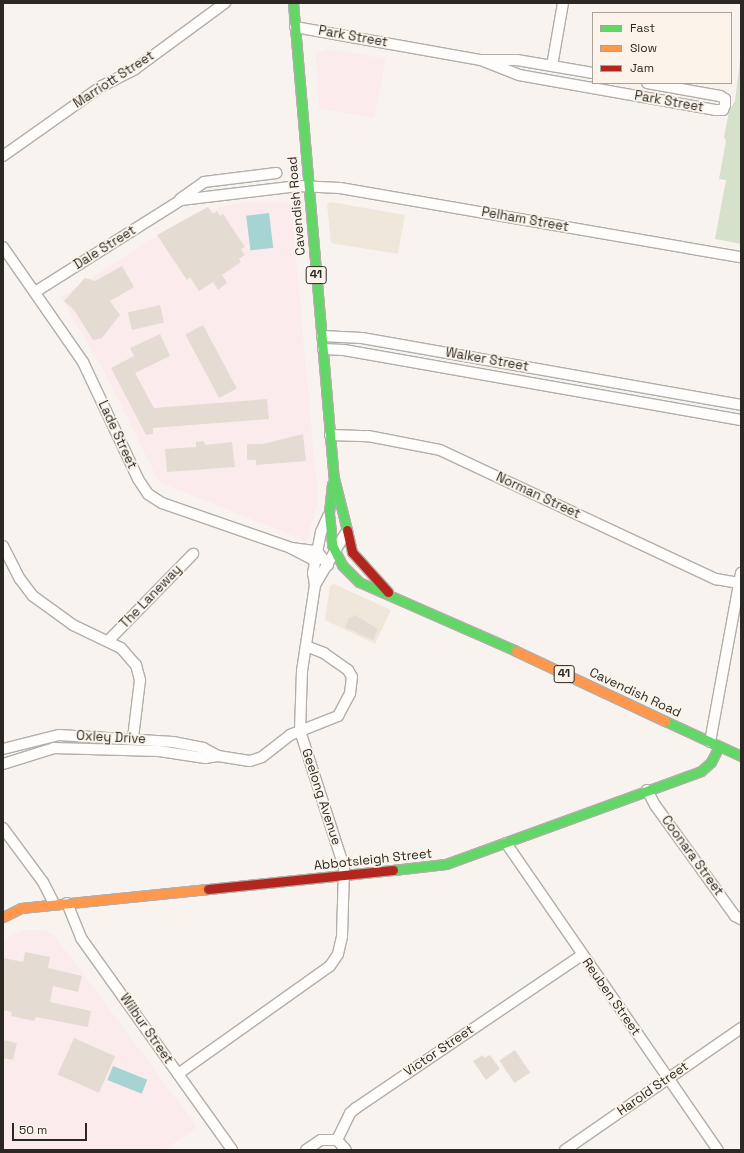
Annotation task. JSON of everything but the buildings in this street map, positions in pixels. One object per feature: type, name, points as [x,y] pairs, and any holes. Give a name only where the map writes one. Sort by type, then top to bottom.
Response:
[{"type":"main road","name":"Cavendish Road","points":[[293,3],[334,478],[345,534],[357,560],[388,592]]},
{"type":"main road","name":"Cavendish Road","points":[[334,478],[329,514],[335,553],[346,570],[359,582],[388,592],[741,756]]},
{"type":"main road","name":"Abbotsleigh Street","points":[[3,917],[21,908],[54,904],[343,877],[446,864],[701,771],[711,762],[714,744]]},
{"type":"street","name":"Marriott Street","points":[[3,156],[102,86],[135,69],[225,3]]},
{"type":"street","points":[[552,66],[563,3]]},
{"type":"street","name":"Park Street","points":[[295,27],[481,60],[517,60],[592,73]]},
{"type":"street","name":"Park Street","points":[[481,60],[519,75],[715,110],[723,110],[725,105],[725,99],[720,96],[653,84]]},
{"type":"street","name":"Dale Street","points":[[35,292],[175,203],[202,183],[276,173]]},
{"type":"street","name":"Dale Street","points":[[175,203],[192,198],[309,187]]},
{"type":"street","name":"Pelham Street","points":[[309,187],[340,188],[741,257]]},
{"type":"street","name":"Lade Street","points":[[3,247],[83,362],[138,479],[148,494],[162,503],[291,548],[315,561]]},
{"type":"street","name":"Walker Street","points":[[322,336],[362,338],[741,405]]},
{"type":"street","name":"Walker Street","points":[[323,349],[344,350],[741,420]]},
{"type":"street","points":[[649,404],[652,389]]},
{"type":"street","name":"Norman Street","points":[[330,435],[368,436],[440,450],[716,579],[740,578]]},
{"type":"street","name":"Geelong Avenue","points":[[178,1074],[330,966],[338,954],[342,936],[343,877],[338,847],[300,731],[306,646],[315,585],[315,561],[329,514]]},
{"type":"street","name":"Geelong Avenue","points":[[315,585],[345,534]]},
{"type":"street","points":[[3,546],[20,579],[33,596],[73,625],[121,648],[136,665],[140,680],[133,738]]},
{"type":"street","name":"Lade Street","points":[[291,548],[317,551]]},
{"type":"street","points":[[317,551],[328,565]]},
{"type":"street","name":"The Laneway","points":[[108,641],[193,554]]},
{"type":"street","points":[[714,744],[740,578]]},
{"type":"street","name":"Oxley Drive","points":[[3,764],[54,748],[158,751],[205,758],[218,756],[250,761],[262,757],[300,731],[338,716],[352,684],[348,670],[324,653],[306,646]]},
{"type":"street","name":"Oxley Drive","points":[[3,750],[59,735],[133,738],[173,742],[203,748],[218,756]]},
{"type":"street","name":"Coonara Street","points":[[647,790],[655,805],[735,916],[741,920]]},
{"type":"street","points":[[3,828],[42,882],[54,904]]},
{"type":"street","name":"Reuben Street","points":[[506,843],[718,1150]]},
{"type":"street","name":"Wilbur Street","points":[[67,903],[81,938],[232,1150]]},
{"type":"street","name":"Victor Street","points":[[337,1140],[350,1113],[582,955]]},
{"type":"street","name":"Harold Street","points":[[565,1150],[741,1028]]},
{"type":"street","points":[[306,1150],[321,1140],[337,1140],[346,1150]]},
{"type":"shaded area","points":[[326,49],[386,59],[374,118],[319,108],[316,58],[317,53]]},
{"type":"shaded area","points":[[244,202],[291,203],[318,501],[306,541],[159,482],[105,373],[61,297],[192,214]]},
{"type":"shaded area","points":[[331,202],[405,215],[398,254],[331,243],[327,204]]},
{"type":"shaded area","points":[[334,584],[391,610],[375,644],[325,620],[330,586]]},
{"type":"shaded area","points":[[22,930],[44,930],[54,935],[197,1127],[164,1150],[3,1150],[3,940]]},
{"type":"green space","points":[[741,51],[741,244],[715,239],[726,180],[719,179],[726,141],[724,137],[729,111],[735,101]]},
{"type":"water","points":[[269,213],[273,248],[250,251],[246,216]]},
{"type":"water","points":[[113,1066],[147,1080],[142,1094],[107,1080]]},
{"type":"traffic: fast","points":[[293,3],[334,478],[347,530]]},
{"type":"traffic: fast","points":[[332,484],[329,514],[332,545],[342,565],[359,582],[516,651]]},
{"type":"traffic: fast","points":[[665,721],[741,756]]},
{"type":"traffic: fast","points":[[393,870],[446,864],[701,771],[711,762],[719,746]]},
{"type":"traffic: slow","points":[[516,651],[665,721]]},
{"type":"traffic: slow","points":[[3,917],[21,908],[208,889]]},
{"type":"traffic: jam","points":[[347,530],[352,552],[388,592]]},
{"type":"traffic: jam","points":[[208,889],[393,870]]}]
